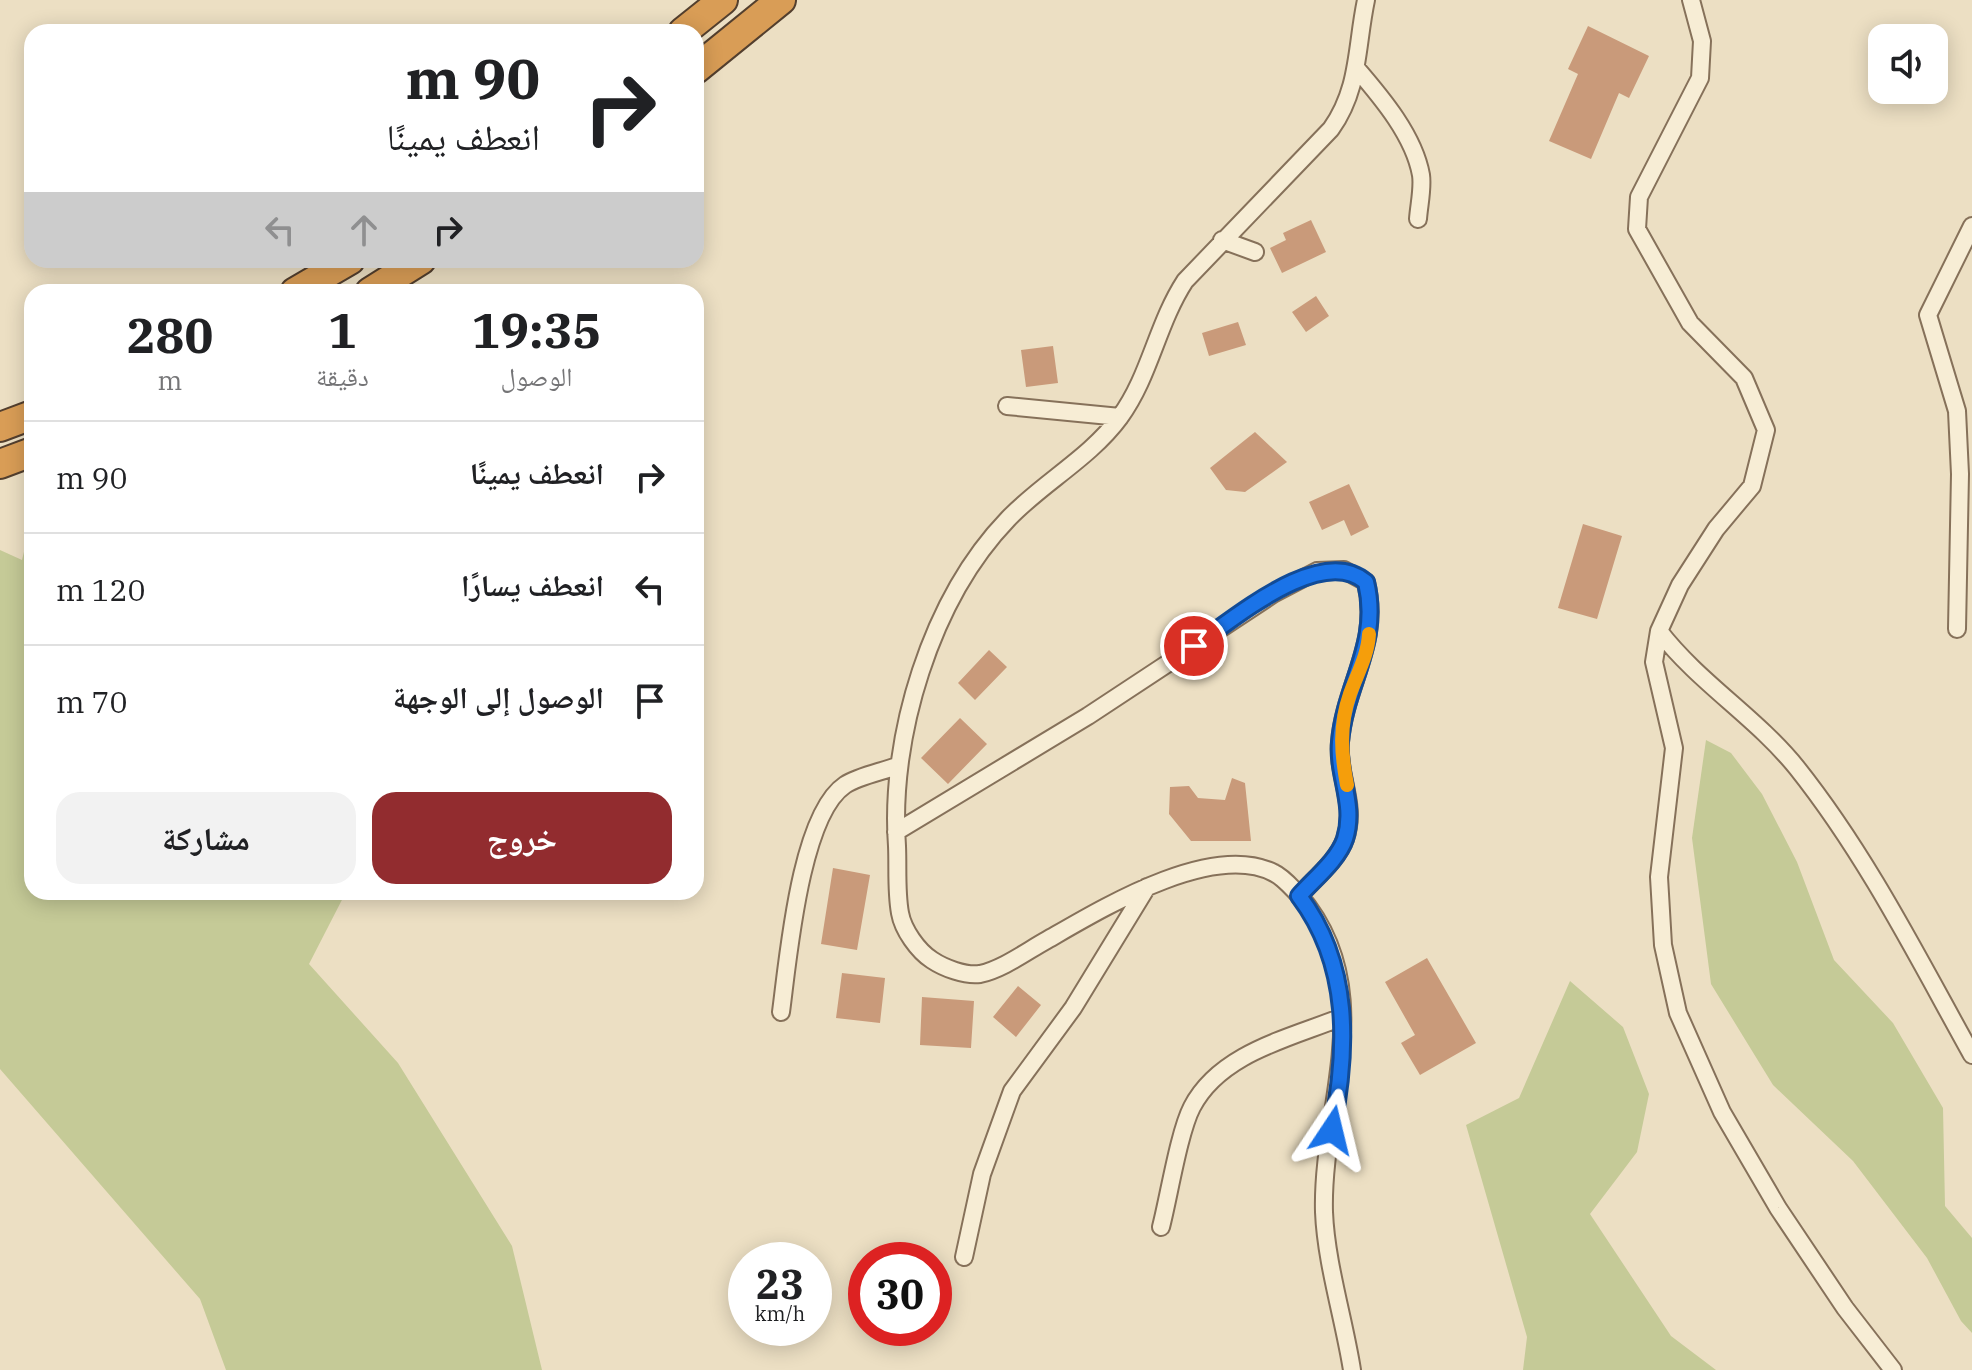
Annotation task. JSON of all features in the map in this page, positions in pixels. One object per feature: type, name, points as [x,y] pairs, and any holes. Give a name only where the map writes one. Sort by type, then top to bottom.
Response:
[{"type":"highway","points":[[693,24],[723,0]]},
{"type":"highway","points":[[704,63],[781,0]]},
{"type":"highway","points":[[309,284],[336,268]]},
{"type":"highway","points":[[383,284],[408,268]]},
{"type":"highway","points":[[0,427],[24,418]]},
{"type":"highway","points":[[0,464],[24,455]]},
{"type":"street","points":[[1352,1370],[1324,1216],[1326,1158],[1337,1103],[1344,1037],[1339,980],[1318,921],[1299,896],[1277,873],[1250,865],[1208,868],[1149,884],[1005,964],[977,975],[943,967],[921,953],[900,917],[896,832],[897,766],[903,729],[921,673],[970,567],[1009,518],[1102,438],[1120,417],[1144,373],[1170,304],[1222,240],[1331,129],[1351,95],[1366,0]]},
{"type":"street","points":[[1691,0],[1702,41],[1700,78],[1639,197],[1637,229],[1690,323],[1744,378],[1766,430],[1752,486],[1716,529],[1687,574],[1659,631],[1654,662],[1674,748],[1659,877],[1663,945],[1678,1013],[1722,1112],[1778,1208],[1845,1308],[1893,1370]]},
{"type":"street","points":[[1357,69],[1385,100],[1413,153],[1421,176],[1418,219]]},
{"type":"street","points":[[1957,629],[1960,474],[1957,411],[1928,315],[1972,226]]},
{"type":"street","points":[[1222,240],[1255,252]]},
{"type":"street","points":[[1007,406],[1120,417]]},
{"type":"street","points":[[896,832],[1088,716],[1273,594],[1317,571],[1344,570],[1366,582],[1370,599],[1369,645],[1349,698],[1339,745],[1350,806],[1349,825],[1343,844],[1299,896]]},
{"type":"street","points":[[1659,631],[1680,658],[1745,712],[1797,767],[1857,852],[1972,1055]]},
{"type":"street","points":[[781,1012],[802,867],[827,807],[844,785],[897,766]]},
{"type":"street","points":[[964,1257],[982,1174],[1012,1091],[1073,1008],[1149,884]]},
{"type":"street","points":[[1161,1227],[1191,1108],[1215,1075],[1247,1055],[1342,1017]]},
{"type":"green space","points":[[0,550],[22,560],[24,552],[24,900],[342,900],[309,964],[398,1063],[512,1246],[542,1370],[226,1370],[200,1299],[0,1069]]},
{"type":"green space","points":[[1706,740],[1731,753],[1762,794],[1797,862],[1834,960],[1893,1023],[1943,1108],[1945,1206],[1972,1238],[1972,1333],[1961,1321],[1927,1258],[1853,1161],[1773,1085],[1711,984],[1692,838]]},
{"type":"green space","points":[[1570,981],[1623,1027],[1649,1094],[1637,1152],[1590,1214],[1671,1336],[1716,1370],[1523,1370],[1527,1337],[1466,1125],[1519,1098]]},
{"type":"building","points":[[1588,26],[1649,56],[1629,98],[1619,93],[1591,159],[1549,141],[1578,74],[1568,69]]},
{"type":"building","points":[[1311,220],[1326,252],[1282,273],[1270,248],[1286,240],[1283,233]]},
{"type":"building","points":[[1316,296],[1329,316],[1306,332],[1292,312]]},
{"type":"building","points":[[1238,322],[1246,345],[1209,356],[1202,333]]},
{"type":"building","points":[[1053,346],[1058,383],[1026,387],[1021,350]]},
{"type":"building","points":[[1255,432],[1287,462],[1245,492],[1226,490],[1210,468]]},
{"type":"building","points":[[1349,484],[1369,527],[1351,536],[1344,520],[1322,530],[1309,502]]},
{"type":"building","points":[[1583,524],[1622,536],[1597,619],[1558,608]]},
{"type":"building","points":[[989,650],[1007,667],[975,700],[958,683]]},
{"type":"building","points":[[960,718],[987,744],[948,784],[921,758]]},
{"type":"building","points":[[1232,778],[1245,783],[1251,841],[1191,841],[1169,814],[1170,787],[1189,786],[1198,798],[1225,800]]},
{"type":"building","points":[[833,868],[870,875],[857,950],[821,944]]},
{"type":"building","points":[[1427,958],[1476,1043],[1420,1075],[1401,1043],[1415,1035],[1385,982]]},
{"type":"building","points":[[842,973],[885,978],[880,1023],[836,1018]]},
{"type":"building","points":[[1018,986],[1041,1005],[1016,1037],[993,1017]]},
{"type":"building","points":[[922,997],[974,1001],[971,1048],[920,1045]]},
{"type":"slow traffic","points":[[1347,785],[1339,745],[1349,698],[1369,645],[1369,634]]},
{"type":"route","points":[[1194,646],[1273,594],[1317,571],[1344,570],[1358,574],[1366,582],[1370,599],[1369,645],[1349,698],[1339,745],[1350,806],[1349,825],[1343,844],[1299,896],[1318,921],[1339,980],[1344,1037],[1332,1130]]}]
